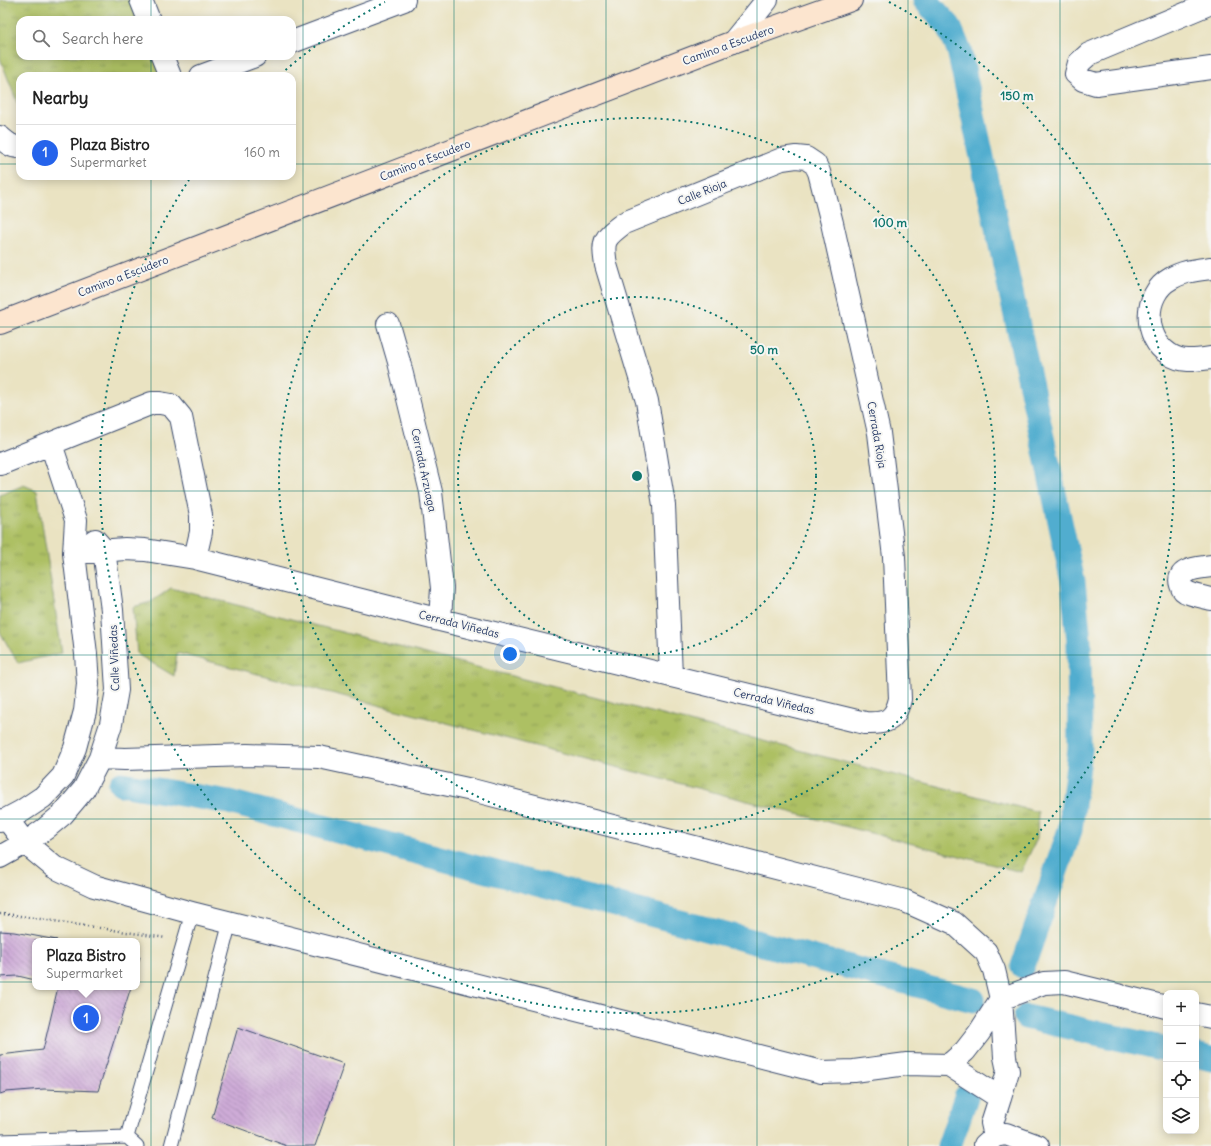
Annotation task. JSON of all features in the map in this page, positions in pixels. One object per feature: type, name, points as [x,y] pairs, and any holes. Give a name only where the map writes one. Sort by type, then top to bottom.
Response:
[{"type":"street","points":[[141,0],[147,16]]},
{"type":"street","points":[[733,42],[767,0]]},
{"type":"street","name":"Camino a Escudero","points":[[0,323],[733,42],[852,0]]},
{"type":"street","points":[[296,40],[395,2]]},
{"type":"street","points":[[1211,3],[1089,54],[1079,63],[1076,74],[1083,80],[1096,84],[1211,68]]},
{"type":"street","points":[[164,60],[168,72]]},
{"type":"street","points":[[212,72],[244,60]]},
{"type":"street","points":[[0,137],[7,144],[16,148]]},
{"type":"street","name":"Calle Rioja","points":[[671,676],[664,505],[646,401],[606,265],[604,252],[605,242],[611,233],[624,223],[782,159],[796,157],[806,158]]},
{"type":"street","name":"Cerrada Rioja","points":[[806,158],[815,164],[820,172],[879,433],[894,557],[900,699],[898,710],[890,720]]},
{"type":"street","points":[[1211,268],[1184,272],[1169,279],[1153,296],[1149,311],[1151,331],[1161,347],[1169,354],[1178,359],[1194,361],[1211,358]]},
{"type":"street","name":"Cerrada Arzuaga","points":[[388,324],[399,362],[431,492],[442,588],[440,620]]},
{"type":"street","points":[[0,464],[152,403],[171,404],[181,417],[202,515],[201,532],[195,558]]},
{"type":"street","points":[[51,444],[76,520],[74,552],[88,684],[85,711],[75,748],[63,776],[44,797],[3,820],[25,843],[54,866],[94,886],[192,913],[822,1072],[854,1071],[907,1064],[949,1065],[1000,1098]]},
{"type":"street","points":[[76,520],[104,550]]},
{"type":"street","name":"Cerrada Viñedas","points":[[74,552],[125,549],[145,550],[195,558],[440,620],[865,723],[879,723],[890,720]]},
{"type":"street","name":"Calle Viñedas","points":[[0,857],[25,843],[63,814],[84,789],[100,758],[111,724],[117,690],[112,610],[104,550]]},
{"type":"street","points":[[1211,566],[1192,569],[1185,572],[1181,576],[1180,582],[1182,588],[1189,593],[1211,599]]},
{"type":"street","points":[[88,684],[117,690]]},
{"type":"street","points":[[100,758],[125,759],[247,755],[319,757],[472,790],[905,901],[954,923],[986,952],[994,970],[1001,999],[1008,1071],[992,1123],[990,1141],[1006,1134],[1038,1146]]},
{"type":"street","points":[[949,1065],[965,1051],[979,1033],[1001,999],[1044,983],[1064,982],[1163,1005]]},
{"type":"street","points":[[1199,1015],[1211,1017]]},
{"type":"lane","points":[[0,1141],[132,1142],[192,913]]},
{"type":"lane","points":[[171,1146],[230,922]]},
{"type":"path","points":[[0,914],[184,941]]},
{"type":"green space","points":[[0,0],[137,0],[143,16],[16,16],[16,60],[159,60],[163,72],[16,72],[16,100],[0,58]]},
{"type":"green space","points":[[24,485],[37,491],[62,653],[18,663],[0,632],[0,495]]},
{"type":"green space","points":[[171,588],[1038,812],[1037,838],[1021,872],[177,653],[174,676],[137,654],[133,607],[151,602]]},
{"type":"building","points":[[0,931],[46,938],[32,938],[32,979],[18,976],[0,977]]},
{"type":"building","points":[[57,990],[130,990],[98,1091],[44,1089],[6,1092],[0,1094],[0,1055],[43,1050]]},
{"type":"building","points":[[238,1027],[344,1064],[315,1146],[287,1146],[212,1118]]},
{"type":"waterway","points":[[925,0],[949,26],[959,50],[1073,582],[1079,641],[1080,749],[1070,830],[1023,966]]},
{"type":"waterway","points":[[121,784],[229,802],[973,1000]]},
{"type":"waterway","points":[[1026,1017],[1163,1048]]},
{"type":"waterway","points":[[1199,1056],[1211,1059]]},
{"type":"waterway","points":[[949,1146],[966,1097]]},
{"type":"place","name":"Plaza Bistro","points":[[86,1018]]}]
